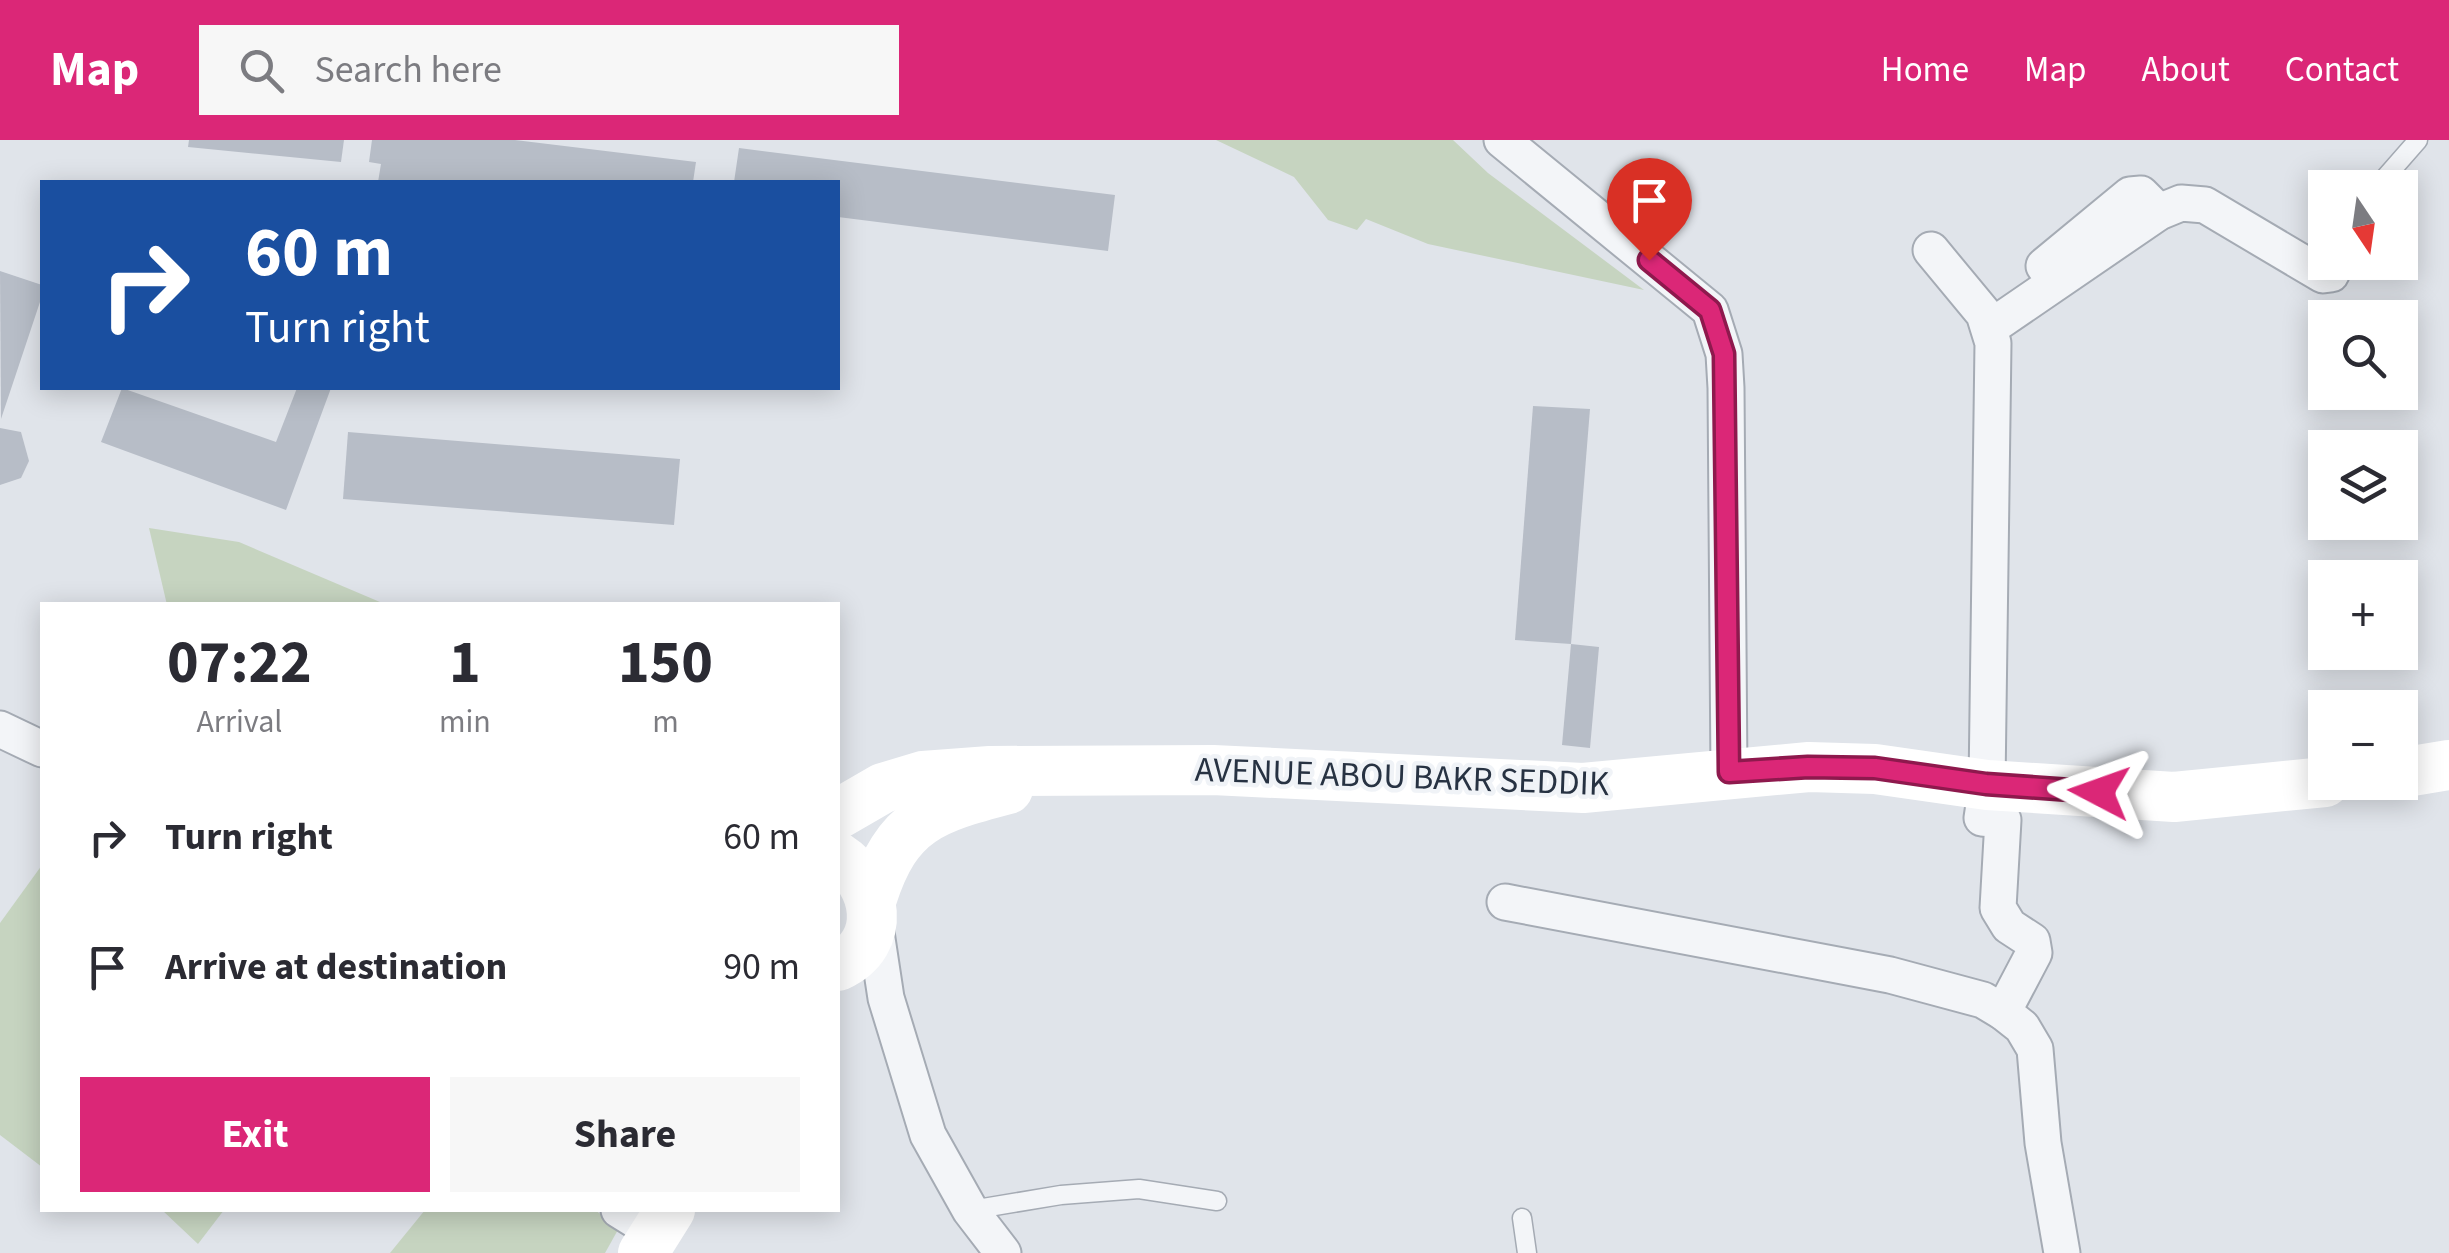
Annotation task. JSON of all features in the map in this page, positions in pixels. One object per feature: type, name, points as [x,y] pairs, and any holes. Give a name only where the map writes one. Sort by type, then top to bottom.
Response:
[{"type":"street","points":[[1502,140],[1710,310],[1718,331],[1726,388],[1729,772]]},
{"type":"street","points":[[1988,320],[2159,212],[2181,203],[2205,205],[2308,266]]},
{"type":"street","points":[[1930,250],[1988,320],[1986,784],[1982,818],[2003,820],[1998,908],[2004,920],[2028,936],[2034,947],[2003,1012]]},
{"type":"street","points":[[0,729],[40,749]]},
{"type":"street","points":[[2418,770],[2449,766]]},
{"type":"street","name":"AVENUE ABOU BAKR SEDDIK","points":[[1076,772],[1213,770],[1583,788],[1729,772],[1875,768],[1986,784],[2174,797],[2308,784]]},
{"type":"street","points":[[840,813],[883,788],[923,776],[990,770],[1076,772]]},
{"type":"street","points":[[840,967],[868,935],[889,852],[913,826],[937,811],[979,797],[1076,772]]},
{"type":"street","points":[[840,857],[853,866],[872,908],[886,998],[928,1135],[995,1251]]},
{"type":"street","points":[[1505,902],[1890,975],[1982,1000],[2003,1012],[2022,1028],[2035,1049],[2042,1142],[2062,1253]]},
{"type":"street","points":[[840,967],[862,969],[886,998]]},
{"type":"lane","points":[[2392,170],[2418,140]]},
{"type":"lane","points":[[970,1210],[1075,1194],[1140,1189],[1217,1202]]},
{"type":"lane","points":[[1522,1218],[1527,1253]]},
{"type":"green space","points":[[1216,140],[1453,140],[1488,173],[1644,290],[1428,244],[1366,219],[1357,230],[1328,220],[1294,177]]},
{"type":"green space","points":[[149,528],[239,542],[380,602],[166,602]]},
{"type":"green space","points":[[40,868],[40,1165],[0,1135],[0,923]]},
{"type":"green space","points":[[164,1212],[222,1212],[198,1244]]},
{"type":"green space","points":[[423,1212],[598,1212],[619,1228],[605,1253],[390,1253]]},
{"type":"building","points":[[189,140],[344,140],[341,162],[188,147]]},
{"type":"building","points":[[372,140],[515,140],[696,162],[693,180],[378,180],[381,164],[369,162]]},
{"type":"building","points":[[739,148],[1115,195],[1108,251],[840,217],[840,180],[734,180]]},
{"type":"building","points":[[0,271],[40,284],[40,302],[1,419]]},
{"type":"building","points":[[121,390],[276,442],[296,390],[330,390],[286,510],[101,442]]},
{"type":"building","points":[[1533,406],[1590,409],[1571,644],[1515,640]]},
{"type":"building","points":[[0,428],[21,432],[29,461],[21,478],[0,485]]},
{"type":"building","points":[[348,432],[680,459],[674,525],[343,499]]},
{"type":"building","points":[[1571,644],[1599,647],[1590,748],[1562,745]]},
{"type":"route","points":[[1649,260],[1710,310],[1724,354],[1729,772],[1875,768],[1986,784],[2099,792]]}]
